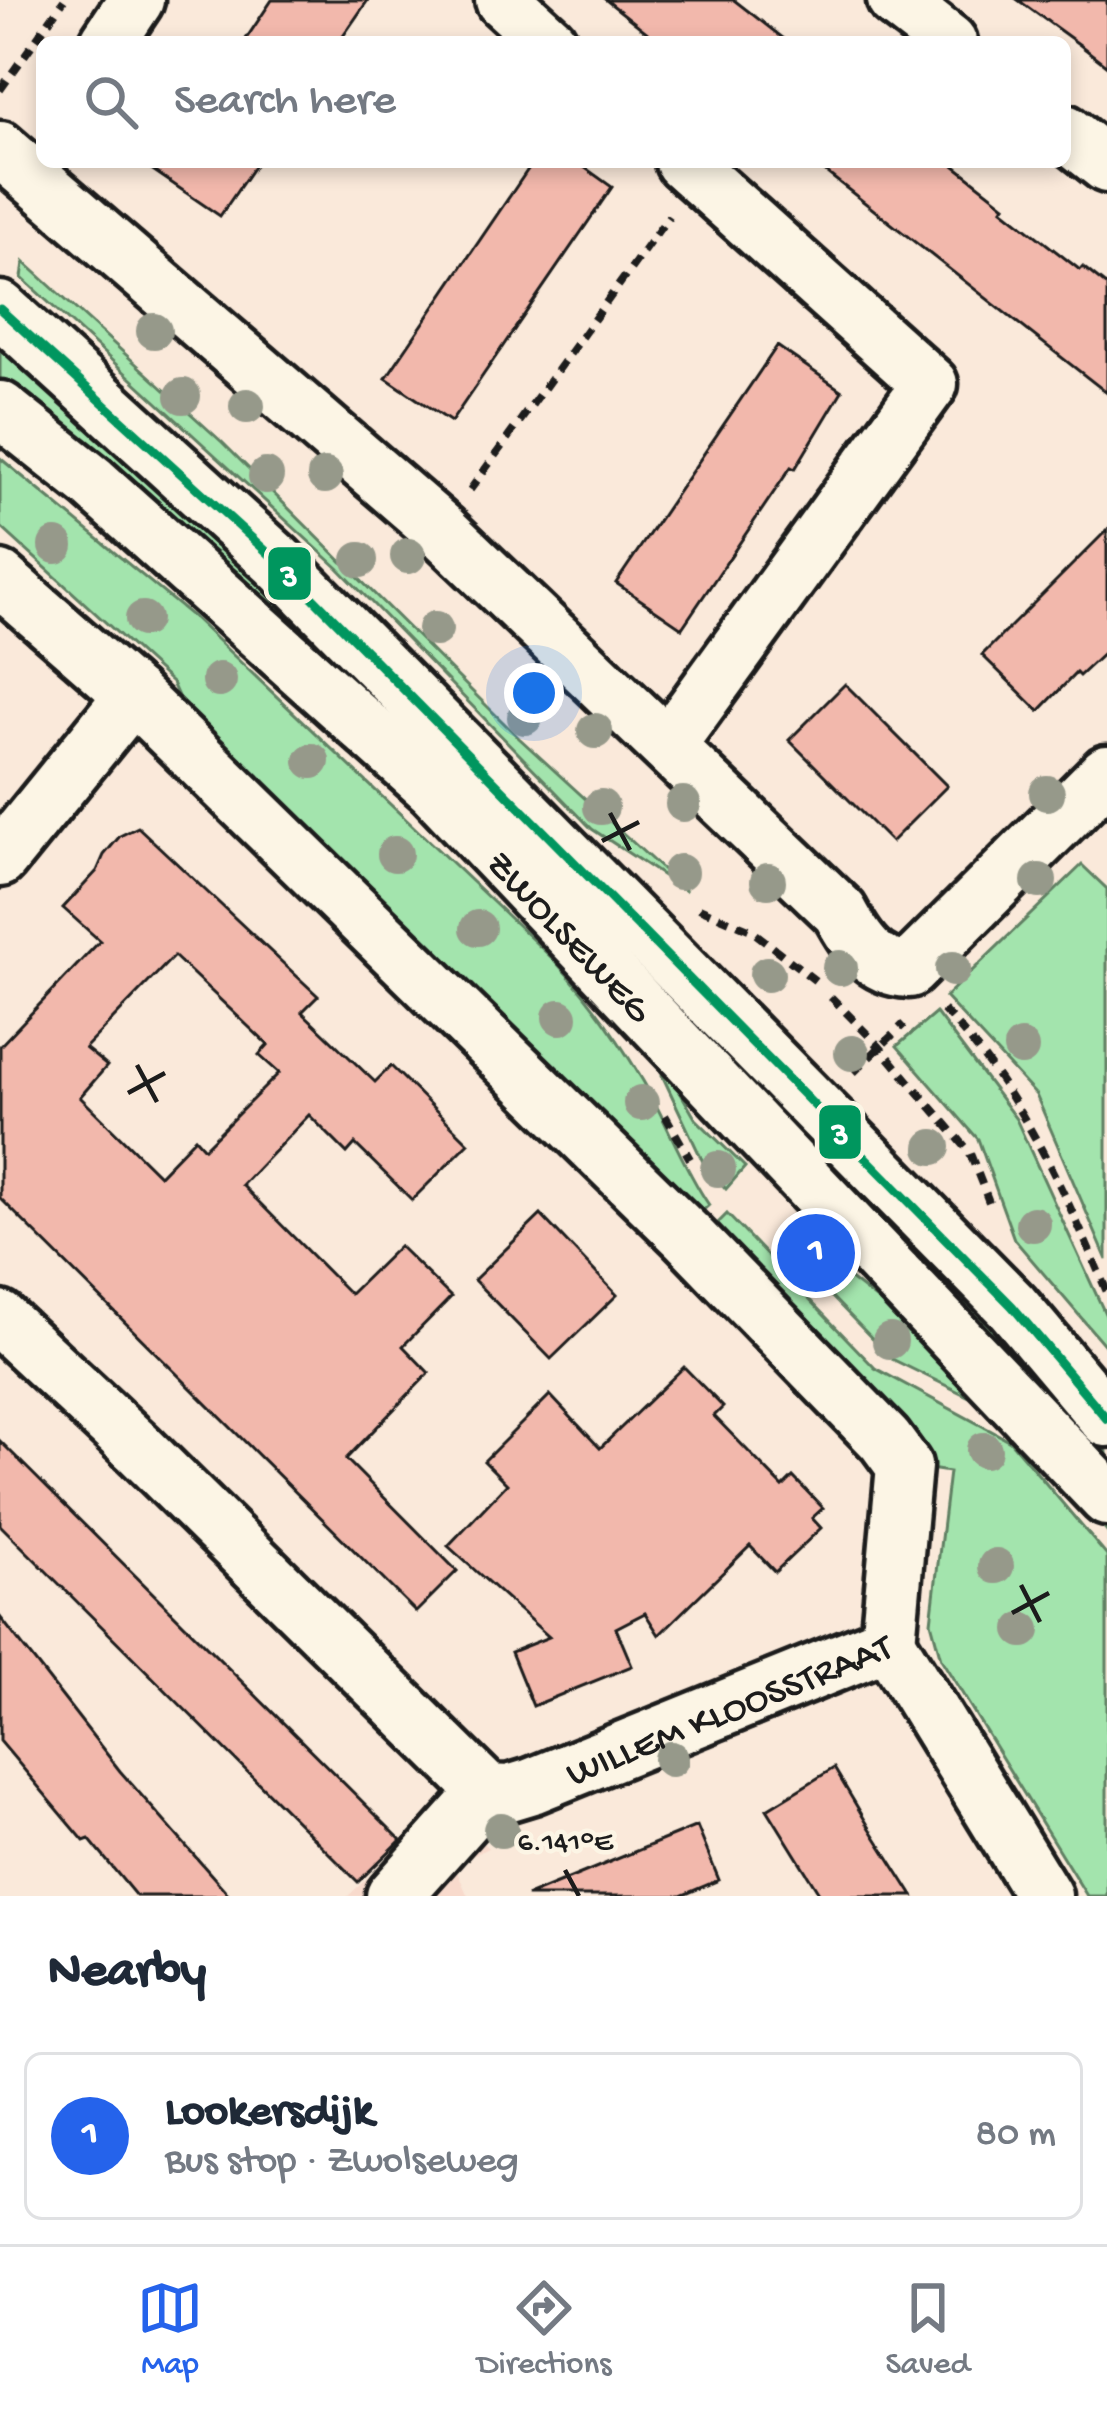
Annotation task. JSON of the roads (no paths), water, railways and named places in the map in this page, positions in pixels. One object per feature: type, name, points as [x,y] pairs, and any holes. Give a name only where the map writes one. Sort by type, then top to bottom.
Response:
[{"type":"street","points":[[112,36],[136,0]]},
{"type":"street","points":[[503,0],[542,36]]},
{"type":"street","points":[[895,0],[941,36]]},
{"type":"street","points":[[1071,137],[1107,165]]},
{"type":"street","points":[[17,165],[440,530],[840,912],[854,940],[891,970],[909,970],[1107,773]]},
{"type":"street","points":[[668,745],[930,385],[690,169]]},
{"type":"street","name":"ZWOLSEWEG","points":[[0,309],[277,561],[1012,1306],[1107,1419]]},
{"type":"street","name":"ZWOLSEWEG","points":[[0,409],[93,483],[434,789],[1107,1498]]},
{"type":"street","points":[[0,579],[133,695],[687,1236],[885,1440],[904,1466],[889,1642]]},
{"type":"street","points":[[0,859],[133,695]]},
{"type":"street","points":[[0,1318],[487,1792],[394,1896]]},
{"type":"street","name":"WILLEM KLOOSSTRAAT","points":[[487,1792],[509,1793],[532,1786],[889,1642],[1044,1896]]},
{"type":"place","name":"Lookersdijk","points":[[816,1253]]}]
